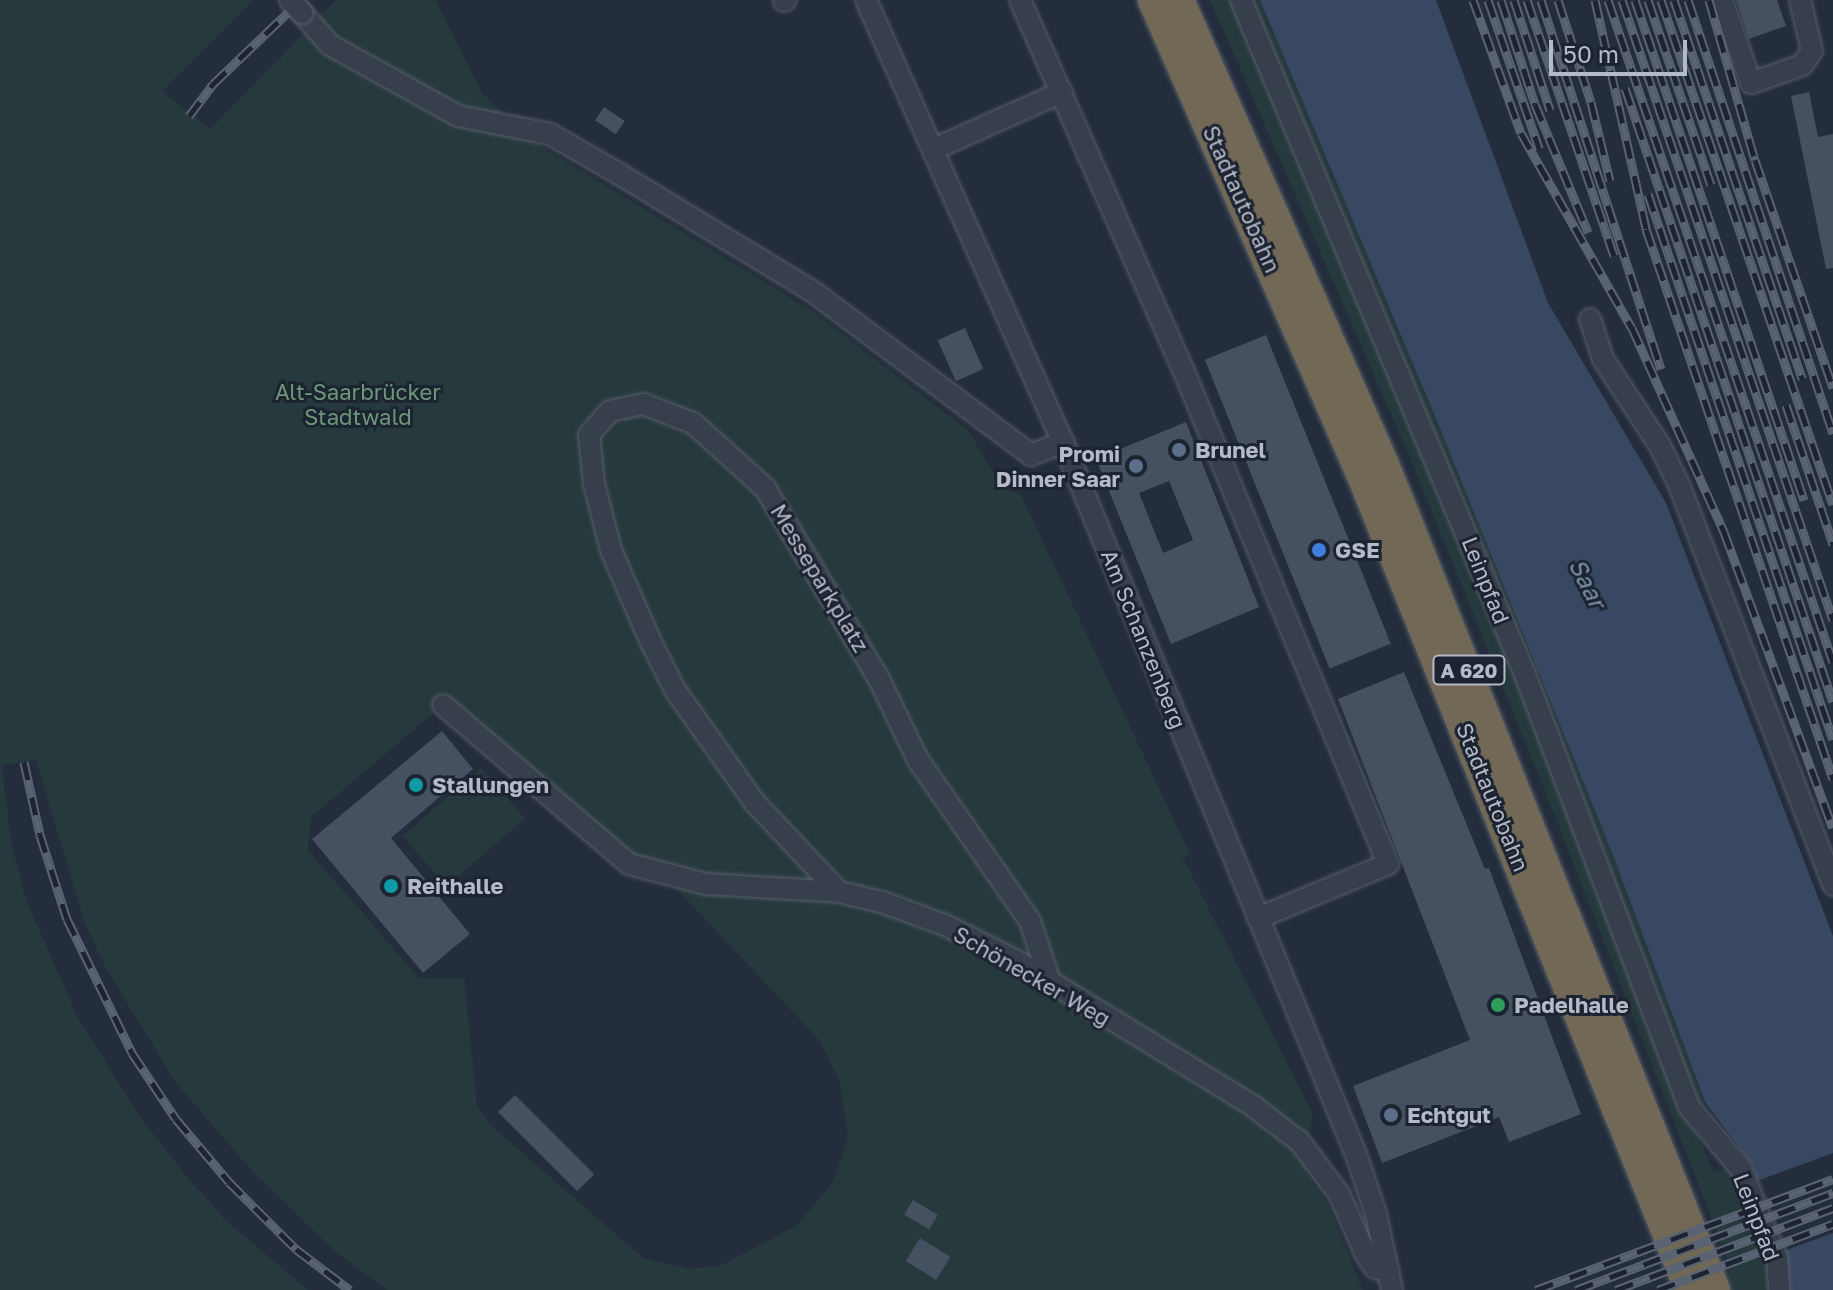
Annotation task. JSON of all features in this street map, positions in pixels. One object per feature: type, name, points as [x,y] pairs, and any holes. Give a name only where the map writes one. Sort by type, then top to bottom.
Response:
[{"type":"highway","name":"Stadtautobahn","points":[[1152,0],[1362,478],[1689,1290]]},
{"type":"highway","name":"Stadtautobahn","points":[[1180,0],[1386,467],[1716,1290]]},
{"type":"highway","points":[[1634,1148],[1645,1210],[1675,1290]]},
{"type":"street","name":"Am Schanzenberg","points":[[866,0],[1063,442],[1357,1157],[1390,1281]]},
{"type":"street","points":[[1020,0],[1062,92],[1308,693],[1388,864],[1258,918]]},
{"type":"street","name":"Leinpfad","points":[[1241,0],[1524,672],[1689,1107],[1741,1169],[1777,1258],[1779,1290]]},
{"type":"street","points":[[1722,0],[1751,83],[1802,65],[1812,51],[1800,0]]},
{"type":"street","points":[[296,7],[330,45],[458,116],[550,134],[812,291],[1031,455],[1063,442]]},
{"type":"street","points":[[934,149],[1062,92]]},
{"type":"street","points":[[1590,319],[1603,359],[1660,446],[1679,485],[1833,885]]},
{"type":"street","name":"Messeparkplatz","points":[[839,892],[755,803],[698,727],[649,638],[611,550],[594,484],[589,435],[610,411],[643,404],[693,423],[765,488],[872,666],[918,760],[1030,921],[1051,985]]},
{"type":"street","name":"Schönecker Weg","points":[[443,705],[629,864],[706,884],[839,892],[945,925],[1253,1106],[1300,1142],[1339,1194],[1366,1255],[1390,1281]]},
{"type":"green space","name":"Alt-Saarbrücker Stadtwald","points":[[0,0],[254,0],[162,91],[210,129],[336,0],[435,0],[483,94],[529,139],[811,310],[968,430],[1001,486],[1021,495],[1190,854],[1183,858],[1312,1112],[1306,1173],[1328,1204],[1363,1290],[388,1290],[338,1254],[252,1171],[176,1083],[104,965],[85,923],[36,760],[2,765],[11,841],[27,902],[77,1016],[138,1114],[186,1176],[230,1224],[308,1290],[0,1290]],"holes":[[[443,705],[627,867],[672,884],[820,1041],[840,1082],[848,1137],[833,1182],[797,1225],[722,1265],[691,1269],[643,1258],[492,1126],[477,1106],[464,978],[419,978],[308,850],[311,817]]]},
{"type":"green space","points":[[1210,0],[1260,0],[1352,209],[1612,853],[1705,1102],[1687,1113],[1714,1172],[1730,1167],[1771,1264],[1772,1290],[1732,1290],[1728,1262],[1696,1178],[1555,816],[1409,455]]},
{"type":"green space","points":[[481,768],[525,819],[446,887],[403,836]]},
{"type":"water","name":"Saar","points":[[1260,0],[1436,0],[1548,303],[1666,503],[1833,936],[1833,1290],[1789,1290],[1786,1253],[1751,1163],[1705,1102],[1612,853],[1437,421]]},
{"type":"pier","points":[[1833,1153],[1833,1233],[1781,1252],[1754,1182]]},
{"type":"building","points":[[1736,0],[1777,0],[1786,26],[1749,39]]},
{"type":"building","points":[[1809,92],[1818,137],[1833,134],[1833,268],[1826,269],[1791,96]]},
{"type":"building","points":[[604,107],[625,121],[616,134],[595,120]]},
{"type":"building","points":[[965,328],[983,369],[956,381],[938,340]]},
{"type":"building","name":"GSE","points":[[1266,335],[1391,644],[1330,668],[1205,360]]},
{"type":"building","points":[[1186,422],[1259,607],[1171,644],[1096,459]],"holes":[[[1169,481],[1193,540],[1163,553],[1139,493]]]},
{"type":"building","points":[[1404,672],[1485,869],[1489,868],[1581,1114],[1509,1142],[1499,1117],[1382,1163],[1353,1086],[1470,1040],[1338,699]]},
{"type":"building","name":"Reithalle","points":[[442,731],[473,769],[391,838],[470,934],[423,973],[312,839]]},
{"type":"building","points":[[515,1095],[594,1174],[577,1191],[498,1112]]},
{"type":"building","points":[[913,1200],[938,1215],[929,1230],[904,1215]]},
{"type":"building","points":[[920,1238],[951,1257],[936,1280],[906,1261]]},
{"type":"railway","points":[[189,116],[213,84],[301,0]]},
{"type":"railway","points":[[1473,0],[1521,133],[1632,328],[1724,532],[1833,828]]},
{"type":"railway","points":[[1488,0],[1539,148]]},
{"type":"railway","points":[[1501,0],[1535,104],[1588,232]]},
{"type":"railway","points":[[1514,0],[1550,110]]},
{"type":"railway","points":[[1527,0],[1614,256]]},
{"type":"railway","points":[[1541,0],[1661,369]]},
{"type":"railway","points":[[1558,0],[1591,102],[1610,181]]},
{"type":"railway","points":[[1595,0],[1646,229],[1833,779]]},
{"type":"railway","points":[[1608,0],[1833,662]]},
{"type":"railway","points":[[1622,0],[1833,620]]},
{"type":"railway","points":[[1635,0],[1804,500]]},
{"type":"railway","points":[[1648,0],[1711,185]]},
{"type":"railway","points":[[1661,0],[1833,505]]},
{"type":"railway","points":[[1674,0],[1802,379]]},
{"type":"railway","points":[[1688,0],[1833,433]]},
{"type":"railway","points":[[1709,0],[1755,160],[1833,388]]},
{"type":"railway","points":[[1625,88],[1833,702]]},
{"type":"railway","points":[[1648,194],[1833,740]]},
{"type":"railway","points":[[1786,405],[1833,544]]},
{"type":"railway","points":[[24,762],[40,835],[67,919],[132,1053],[176,1119],[229,1182],[296,1249],[350,1290]]},
{"type":"railway","points":[[1536,1290],[1833,1179]]},
{"type":"railway","points":[[1576,1290],[1833,1193]]},
{"type":"railway","points":[[1616,1290],[1833,1208]]},
{"type":"railway","points":[[1658,1290],[1833,1224]]},
{"type":"place","name":"Brunel","points":[[1179,450]]},
{"type":"place","name":"Promi Dinner Saar","points":[[1136,466]]},
{"type":"place","name":"GSE","points":[[1319,550]]},
{"type":"place","name":"Stallungen","points":[[416,785]]},
{"type":"place","name":"Reithalle","points":[[391,886]]},
{"type":"place","name":"Padelhalle","points":[[1498,1005]]},
{"type":"place","name":"Echtgut","points":[[1391,1115]]}]
